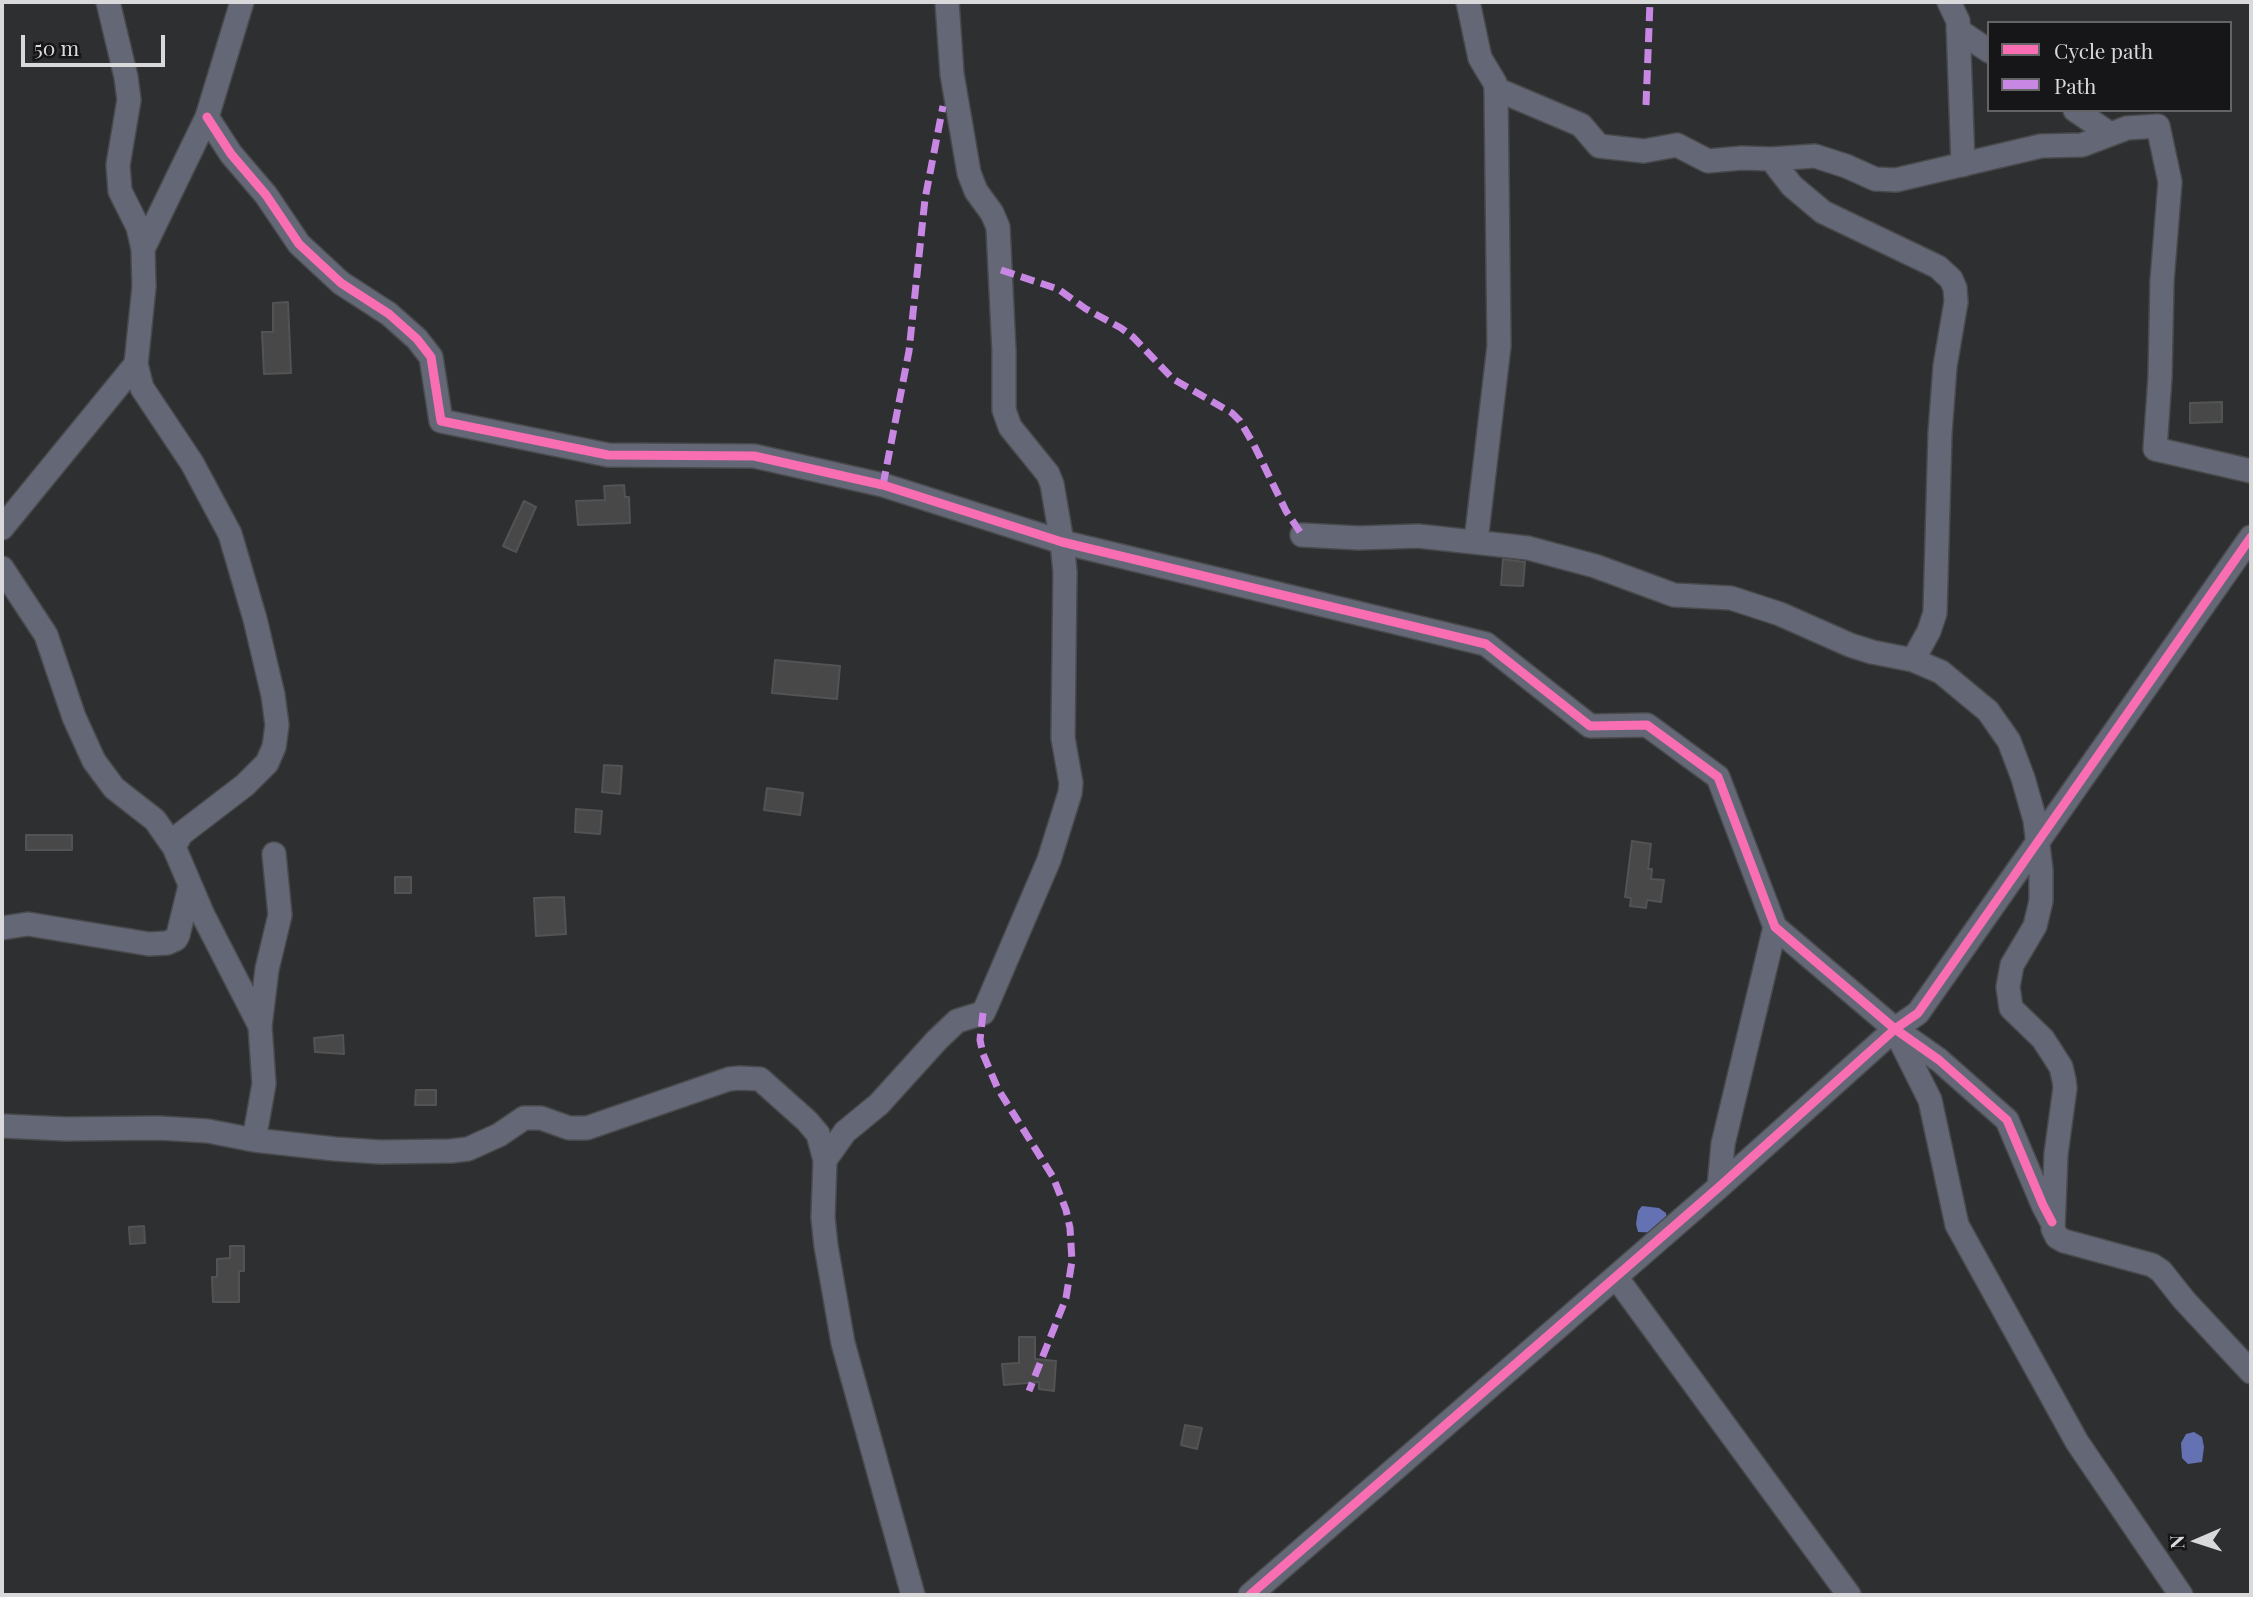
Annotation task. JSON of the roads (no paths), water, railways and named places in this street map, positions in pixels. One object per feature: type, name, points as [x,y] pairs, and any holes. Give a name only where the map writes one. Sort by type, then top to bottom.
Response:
[{"type":"street","points":[[108,2],[127,77],[129,100],[118,165],[120,191],[138,227],[143,249],[144,287],[136,364],[142,388],[192,463],[230,534],[255,619],[273,695],[277,725],[274,747],[267,763],[245,785],[181,834],[174,847]]},
{"type":"street","points":[[143,249],[207,117],[242,2]]},
{"type":"street","points":[[825,1160],[845,1132],[879,1104],[957,1021],[983,1013],[1049,860],[1070,793],[1071,783],[1063,738],[1066,619],[1062,542],[1048,474],[1010,427],[1004,410],[998,227],[992,213],[976,191],[969,173],[951,65],[947,2]]},
{"type":"street","points":[[1468,2],[1480,58],[1496,89],[1499,346],[1476,541]]},
{"type":"street","points":[[1949,2],[1958,21],[1963,165]]},
{"type":"street","points":[[1958,30],[1987,50]]},
{"type":"street","points":[[1496,89],[1581,125],[1599,146],[1644,151],[1677,145],[1708,161],[1815,156],[1875,179],[1896,180],[2041,146],[2082,145],[2127,128],[2158,126],[2170,182],[2162,281],[2155,449],[2251,471]]},
{"type":"street","points":[[2078,112],[2110,134]]},
{"type":"street","points":[[207,117],[231,154],[266,195],[299,244],[341,283],[389,314],[417,339],[432,357],[441,421],[608,455],[754,456],[883,485],[1062,542],[1486,644],[1590,726],[1647,724],[1718,777],[1775,927],[1895,1030],[1939,1060],[2007,1120],[2057,1237],[2152,1265],[2161,1271],[2184,1300],[2251,1371]]},
{"type":"street","points":[[1771,159],[1792,186],[1823,212],[1938,267],[1951,279],[1955,288],[1956,302],[1945,366],[1940,433],[1935,613],[1929,631],[1913,660]]},
{"type":"street","points":[[2,528],[136,364]]},
{"type":"street","points":[[1302,535],[1359,538],[1418,536],[1528,548],[1595,566],[1674,595],[1716,597],[1749,603],[1850,645],[1913,660],[1941,672],[1988,711],[2009,741],[2035,820],[2041,870],[2041,901],[2035,926],[2011,965],[2008,987],[2011,1007],[2043,1039],[2061,1067],[2064,1080],[2052,1222]]},
{"type":"street","points":[[1250,1595],[1719,1188],[1895,1030],[1918,1013],[2251,537]]},
{"type":"street","points":[[2,568],[46,635],[74,718],[94,761],[114,788],[155,820],[174,847],[203,915],[260,1026]]},
{"type":"street","points":[[254,1140],[264,1075],[260,1026],[267,969],[280,915],[274,854]]},
{"type":"street","points":[[2,928],[28,924],[149,944],[172,942],[178,935],[190,886]]},
{"type":"street","points":[[1719,1188],[1723,1144],[1775,927]]},
{"type":"street","points":[[1895,1030],[1930,1100],[1957,1225],[2077,1442],[2181,1595]]},
{"type":"street","points":[[2,1126],[66,1129],[159,1128],[208,1131],[254,1140],[380,1152],[459,1150],[499,1135],[524,1118],[541,1118],[569,1128],[587,1128],[729,1079],[760,1079],[818,1134],[825,1160],[823,1218],[843,1343],[913,1595]]},
{"type":"street","points":[[1616,1277],[1849,1595]]},
{"type":"water","points":[[1642,1206],[1659,1208],[1666,1213],[1668,1227],[1663,1233],[1638,1232],[1638,1211]]},
{"type":"water","points":[[2194,1432],[2202,1437],[2202,1462],[2188,1464],[2182,1458],[2181,1443],[2186,1434]]}]
